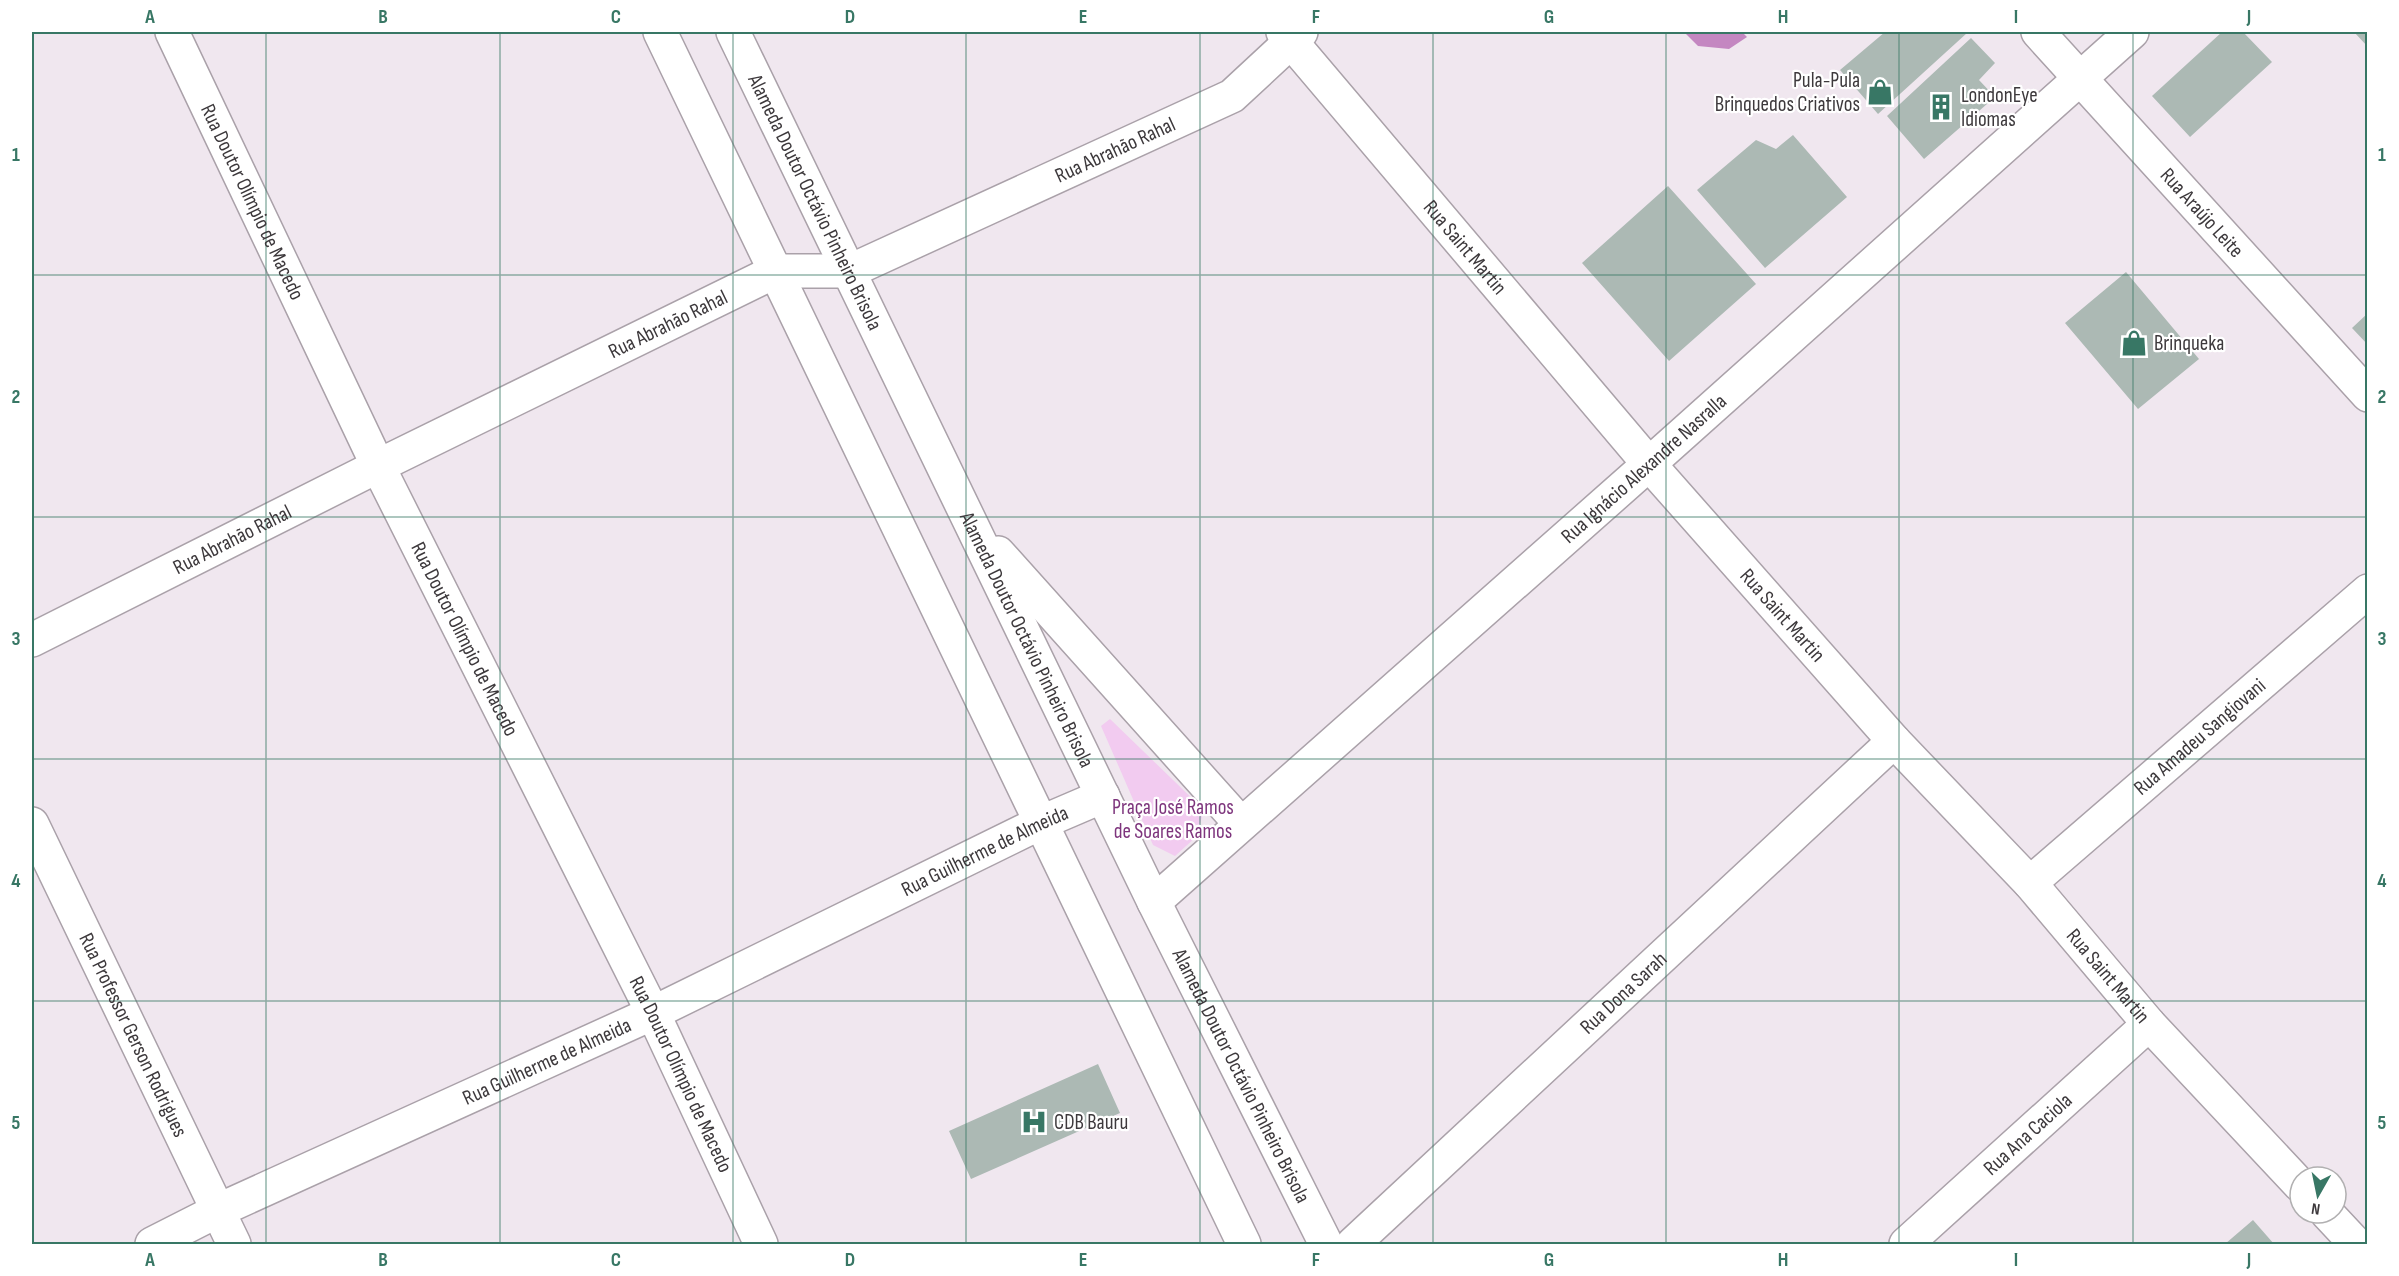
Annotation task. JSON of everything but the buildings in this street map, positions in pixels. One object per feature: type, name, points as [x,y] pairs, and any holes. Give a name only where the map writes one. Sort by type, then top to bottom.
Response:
[{"type":"street","name":"Rua Doutor Olímpio de Macedo","points":[[172,32],[378,466],[653,1013],[760,1245]]},
{"type":"street","points":[[660,32],[1244,1245]]},
{"type":"street","name":"Alameda Doutor Octávio Pinheiro Brisola","points":[[733,32],[1154,902],[1326,1245]]},
{"type":"street","name":"Rua Araújo Leite","points":[[2037,32],[2080,76],[2367,395]]},
{"type":"street","name":"Rua Ignácio Alexandre Nasralla","points":[[1154,902],[2132,32]]},
{"type":"street","name":"Rua Abrahão Rahal","points":[[32,640],[378,466],[776,271],[850,271],[1232,96],[1292,35]]},
{"type":"street","name":"Rua Saint Martin","points":[[1292,35],[1649,464],[1894,741],[2030,883],[2149,1024],[2288,1172]]},
{"type":"street","points":[[972,524],[1241,824]]},
{"type":"street","name":"Rua Amadeu Sangiovani","points":[[2030,883],[2367,591]]},
{"type":"street","name":"Rua Dona Sarah","points":[[1353,1245],[1894,741]]},
{"type":"street","name":"Rua Guilherme de Almeida","points":[[152,1245],[218,1211],[653,1013],[1040,823],[1103,796]]},
{"type":"street","name":"Rua Professor Gerson Rodrigues","points":[[32,824],[234,1245]]},
{"type":"street","name":"Rua Ana Caciola","points":[[1906,1245],[2149,1024]]},
{"type":"street","points":[[2338,1225],[2356,1245]]},
{"type":"green space","name":"Praça José Ramos de Soares Ramos","points":[[1110,719],[1204,810],[1196,837],[1175,856],[1153,845],[1101,726]]},
{"type":"shaded area","points":[[1684,32],[1742,32],[1747,37],[1729,49],[1698,46]]},
{"type":"place","name":"Pula-Pula Brinquedos Criativos","points":[[1880,92]]},
{"type":"place","name":"LondonEye Idiomas","points":[[1941,107]]},
{"type":"place","name":"Brinqueka","points":[[2134,343]]},
{"type":"place","name":"CDB Bauru","points":[[1034,1122]]}]
